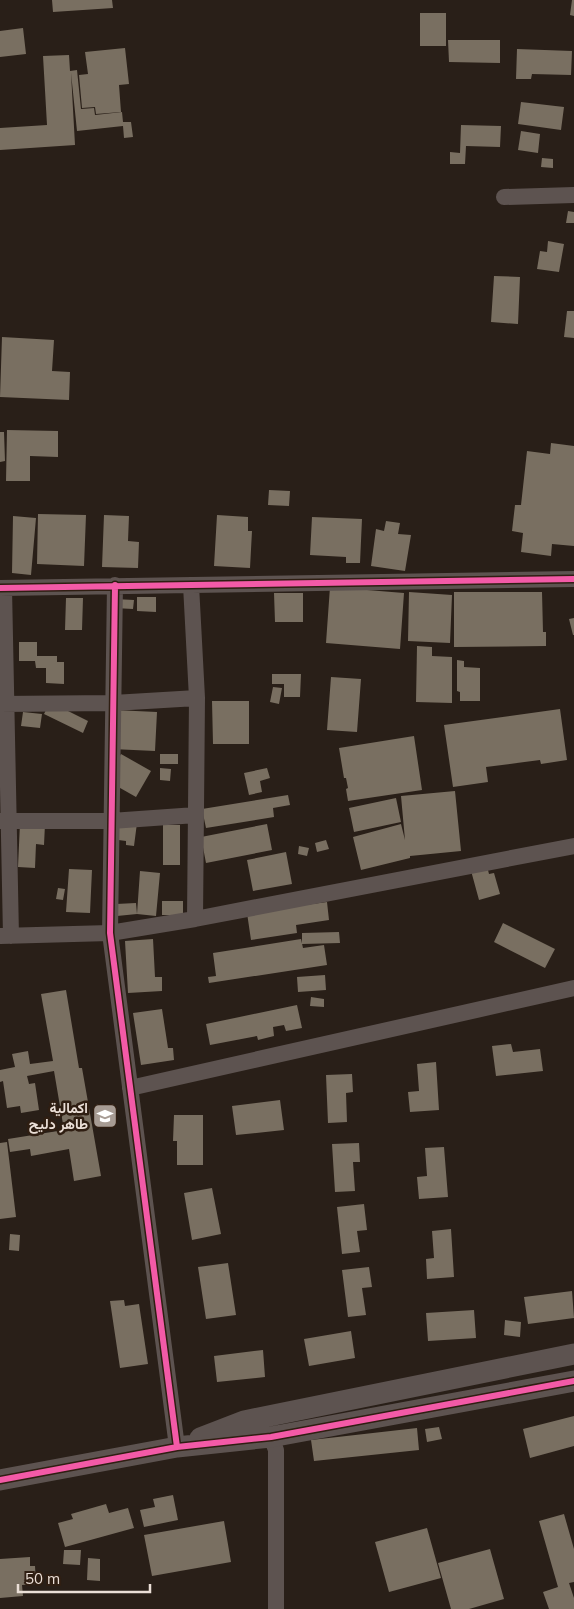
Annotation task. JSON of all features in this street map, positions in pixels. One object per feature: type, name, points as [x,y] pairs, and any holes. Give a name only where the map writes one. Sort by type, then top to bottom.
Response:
[{"type":"street","points":[[504,197],[574,195]]},
{"type":"street","points":[[574,579],[2,588],[5,936],[110,933],[195,919],[574,846]]},
{"type":"street","points":[[115,585],[110,933],[177,1447]]},
{"type":"street","points":[[191,586],[198,698],[195,919]]},
{"type":"street","points":[[3,704],[113,703],[198,698]]},
{"type":"street","points":[[4,822],[112,821],[196,815]]},
{"type":"street","points":[[130,1088],[574,988]]},
{"type":"street","points":[[177,1447],[244,1421],[574,1354]]},
{"type":"street","points":[[0,1480],[177,1447],[271,1437],[574,1381]]},
{"type":"street","points":[[271,1437],[276,1450],[276,1609]]},
{"type":"building","points":[[52,0],[112,0],[113,8],[53,12]]},
{"type":"building","points":[[572,0],[574,0],[574,16],[570,15]]},
{"type":"building","points":[[420,13],[446,13],[446,46],[420,46]]},
{"type":"building","points":[[23,28],[26,54],[0,57],[0,31]]},
{"type":"building","points":[[448,40],[500,40],[500,63],[449,62]]},
{"type":"building","points":[[125,48],[129,84],[119,85],[121,112],[96,114],[95,107],[82,108],[79,75],[88,74],[85,52]]},
{"type":"building","points":[[517,49],[572,51],[571,75],[532,74],[531,79],[516,79]]},
{"type":"building","points":[[69,55],[70,71],[77,70],[81,109],[94,108],[95,115],[122,112],[123,122],[131,122],[133,137],[124,138],[123,126],[77,131],[71,73],[75,145],[0,150],[0,128],[47,125],[43,56]]},
{"type":"building","points":[[521,102],[564,107],[561,130],[518,124]]},
{"type":"building","points":[[461,125],[501,126],[500,147],[466,146],[465,164],[450,164],[450,152],[460,153]]},
{"type":"building","points":[[521,131],[540,134],[538,153],[518,150]]},
{"type":"building","points":[[542,158],[553,159],[553,168],[541,167]]},
{"type":"building","points":[[568,211],[574,212],[574,223],[566,223]]},
{"type":"building","points":[[548,241],[564,244],[559,272],[537,269],[540,251],[547,252]]},
{"type":"building","points":[[494,276],[520,277],[518,324],[491,322]]},
{"type":"building","points":[[567,311],[574,311],[574,338],[564,337]]},
{"type":"building","points":[[2,337],[54,340],[52,371],[70,372],[69,400],[0,397]]},
{"type":"building","points":[[7,430],[58,431],[58,457],[30,456],[30,481],[6,481]]},
{"type":"building","points":[[0,432],[4,432],[5,461],[0,462]]},
{"type":"building","points":[[551,443],[574,446],[574,546],[552,544],[551,556],[521,552],[523,533],[512,531],[515,505],[521,505],[527,451],[550,454]]},
{"type":"building","points":[[269,490],[290,491],[289,506],[268,505]]},
{"type":"building","points":[[38,514],[86,515],[84,566],[37,564]]},
{"type":"building","points":[[104,515],[129,516],[128,541],[139,542],[138,568],[102,567]]},
{"type":"building","points":[[217,515],[248,517],[248,531],[252,531],[250,568],[214,566]]},
{"type":"building","points":[[13,516],[36,518],[31,575],[12,573]]},
{"type":"building","points":[[312,517],[362,519],[360,563],[346,563],[346,557],[310,555]]},
{"type":"building","points":[[386,521],[400,523],[398,534],[411,535],[405,571],[371,566],[376,529],[384,531]]},
{"type":"building","points":[[330,587],[404,593],[400,649],[326,643]]},
{"type":"building","points":[[409,592],[452,595],[450,643],[408,641]]},
{"type":"building","points":[[454,592],[542,592],[543,632],[546,632],[546,646],[454,647]]},
{"type":"building","points":[[274,593],[303,593],[303,622],[275,622]]},
{"type":"building","points":[[137,597],[156,597],[156,612],[137,611]]},
{"type":"building","points":[[66,598],[83,598],[82,630],[65,630]]},
{"type":"building","points":[[115,599],[134,600],[133,609],[114,608]]},
{"type":"building","points":[[574,618],[574,635],[573,635],[569,619]]},
{"type":"building","points":[[19,642],[37,642],[37,656],[57,656],[57,662],[64,662],[64,684],[46,683],[46,668],[36,668],[35,661],[19,661]]},
{"type":"building","points":[[417,646],[432,647],[432,656],[452,657],[452,703],[416,702]]},
{"type":"building","points":[[457,660],[464,661],[464,667],[480,668],[480,701],[460,701],[460,692],[457,691]]},
{"type":"building","points":[[272,674],[301,674],[300,697],[284,697],[284,684],[272,684]]},
{"type":"building","points":[[331,677],[361,679],[357,732],[327,730]]},
{"type":"building","points":[[273,687],[282,688],[279,704],[270,702]]},
{"type":"building","points":[[212,701],[249,701],[249,744],[213,744]]},
{"type":"building","points":[[50,702],[88,721],[83,733],[44,714]]},
{"type":"building","points":[[560,709],[567,760],[541,764],[540,760],[486,767],[488,782],[453,787],[444,725]]},
{"type":"building","points":[[114,710],[157,712],[155,751],[112,749]]},
{"type":"building","points":[[23,712],[42,714],[40,728],[21,726]]},
{"type":"building","points":[[414,736],[422,790],[348,801],[346,789],[348,788],[346,778],[344,778],[339,748]]},
{"type":"building","points":[[121,754],[151,771],[136,797],[106,780]]},
{"type":"building","points":[[160,754],[178,754],[178,764],[160,764]]},
{"type":"building","points":[[160,768],[171,769],[170,781],[160,780]]},
{"type":"building","points":[[267,768],[270,778],[260,781],[262,792],[249,795],[244,773]]},
{"type":"building","points":[[455,791],[461,851],[410,856],[410,858],[361,870],[353,837],[401,824],[405,840],[401,796]]},
{"type":"building","points":[[288,795],[290,805],[273,808],[274,817],[206,828],[202,809]]},
{"type":"building","points":[[396,798],[401,822],[354,832],[349,808]]},
{"type":"building","points":[[113,821],[137,823],[134,846],[126,845],[126,841],[111,839]]},
{"type":"building","points":[[20,823],[45,824],[44,845],[36,844],[35,868],[18,867]]},
{"type":"building","points":[[267,824],[272,850],[206,863],[201,837]]},
{"type":"building","points":[[163,825],[180,825],[180,865],[163,865]]},
{"type":"building","points":[[326,840],[329,849],[317,852],[315,843]]},
{"type":"building","points":[[299,846],[309,848],[307,856],[298,854]]},
{"type":"building","points":[[286,852],[292,884],[253,891],[247,860]]},
{"type":"building","points":[[486,862],[489,874],[494,873],[500,894],[479,900],[470,867]]},
{"type":"building","points":[[69,869],[92,870],[90,913],[66,912]]},
{"type":"building","points":[[140,871],[160,873],[156,916],[137,914]]},
{"type":"building","points":[[58,888],[65,889],[63,900],[56,899]]},
{"type":"building","points":[[162,901],[183,901],[183,915],[162,915]]},
{"type":"building","points":[[327,902],[329,920],[296,925],[297,933],[251,940],[247,913]]},
{"type":"building","points":[[136,903],[137,914],[117,916],[116,904]]},
{"type":"building","points":[[503,923],[555,949],[545,968],[494,942]]},
{"type":"building","points":[[339,932],[340,943],[302,944],[302,933]]},
{"type":"building","points":[[153,939],[155,977],[162,977],[162,991],[128,993],[125,941]]},
{"type":"building","points":[[301,939],[303,948],[324,945],[327,965],[209,983],[208,977],[216,976],[213,953]]},
{"type":"building","points":[[325,975],[326,990],[298,992],[297,977]]},
{"type":"building","points":[[66,990],[79,1068],[82,1068],[101,1176],[74,1181],[69,1149],[31,1156],[30,1149],[10,1152],[8,1139],[64,1130],[54,1071],[27,1076],[29,1084],[35,1083],[39,1110],[21,1113],[20,1106],[7,1108],[3,1081],[0,1082],[0,1070],[15,1067],[12,1054],[28,1051],[30,1064],[53,1061],[41,994]]},
{"type":"building","points":[[311,997],[324,999],[324,1007],[310,1006]]},
{"type":"building","points":[[297,1005],[302,1028],[286,1031],[284,1025],[273,1027],[274,1036],[258,1040],[257,1036],[210,1045],[206,1024]]},
{"type":"building","points":[[162,1009],[168,1048],[173,1048],[174,1060],[141,1065],[133,1013]]},
{"type":"building","points":[[511,1044],[513,1052],[540,1049],[543,1071],[496,1076],[492,1046]]},
{"type":"building","points":[[436,1062],[439,1110],[410,1112],[408,1092],[419,1091],[417,1064]]},
{"type":"building","points":[[352,1074],[353,1092],[346,1093],[347,1122],[328,1123],[326,1075]]},
{"type":"building","points":[[280,1100],[284,1130],[236,1135],[232,1106]]},
{"type":"building","points":[[174,1115],[203,1115],[203,1165],[177,1165],[177,1141],[173,1141]]},
{"type":"building","points":[[7,1142],[16,1217],[0,1219],[0,1143]]},
{"type":"building","points":[[359,1143],[360,1162],[353,1162],[355,1191],[335,1192],[332,1144]]},
{"type":"building","points":[[444,1147],[448,1197],[419,1199],[417,1177],[427,1176],[425,1148]]},
{"type":"building","points":[[212,1188],[221,1234],[192,1240],[184,1193]]},
{"type":"building","points":[[364,1204],[367,1230],[357,1231],[360,1252],[342,1254],[337,1207]]},
{"type":"building","points":[[451,1229],[454,1277],[427,1279],[426,1259],[434,1258],[432,1231]]},
{"type":"building","points":[[10,1234],[20,1235],[19,1251],[9,1250]]},
{"type":"building","points":[[228,1263],[236,1315],[206,1319],[198,1267]]},
{"type":"building","points":[[369,1267],[372,1287],[362,1288],[366,1315],[348,1317],[342,1270]]},
{"type":"building","points":[[572,1291],[574,1318],[528,1324],[524,1297]]},
{"type":"building","points":[[124,1300],[125,1306],[139,1304],[148,1364],[120,1368],[110,1301]]},
{"type":"building","points":[[474,1310],[476,1338],[428,1341],[426,1313]]},
{"type":"building","points":[[505,1320],[521,1322],[520,1337],[504,1335]]},
{"type":"building","points":[[351,1331],[355,1358],[309,1366],[304,1339]]},
{"type":"building","points":[[263,1350],[265,1377],[217,1382],[214,1356]]},
{"type":"building","points":[[574,1416],[574,1446],[530,1458],[523,1429]]},
{"type":"building","points":[[439,1427],[442,1439],[427,1442],[425,1429]]},
{"type":"building","points":[[417,1428],[419,1450],[314,1461],[311,1440]]},
{"type":"building","points":[[173,1495],[178,1520],[144,1527],[140,1510],[155,1507],[153,1499]]},
{"type":"building","points":[[106,1504],[109,1513],[128,1508],[134,1528],[65,1547],[58,1523],[73,1519],[71,1514]]},
{"type":"building","points":[[564,1514],[574,1549],[574,1582],[569,1583],[574,1598],[574,1609],[549,1609],[543,1592],[558,1587],[539,1521]]},
{"type":"building","points":[[224,1521],[231,1562],[152,1576],[144,1535]]},
{"type":"building","points":[[427,1528],[441,1578],[389,1592],[375,1542]]},
{"type":"building","points":[[490,1549],[504,1599],[469,1609],[451,1609],[438,1563]]},
{"type":"building","points":[[64,1550],[81,1550],[80,1565],[63,1564]]},
{"type":"building","points":[[30,1557],[30,1566],[35,1566],[36,1584],[22,1585],[23,1596],[0,1598],[0,1559]]},
{"type":"building","points":[[88,1558],[100,1559],[100,1581],[87,1580]]},
{"type":"cycle path","points":[[0,588],[574,579]]},
{"type":"cycle path","points":[[115,585],[110,933],[177,1447]]},
{"type":"cycle path","points":[[0,1480],[177,1447],[271,1437],[574,1381]]},
{"type":"place","name":"اكمالية طاهر دليح","points":[[105,1116]]}]
